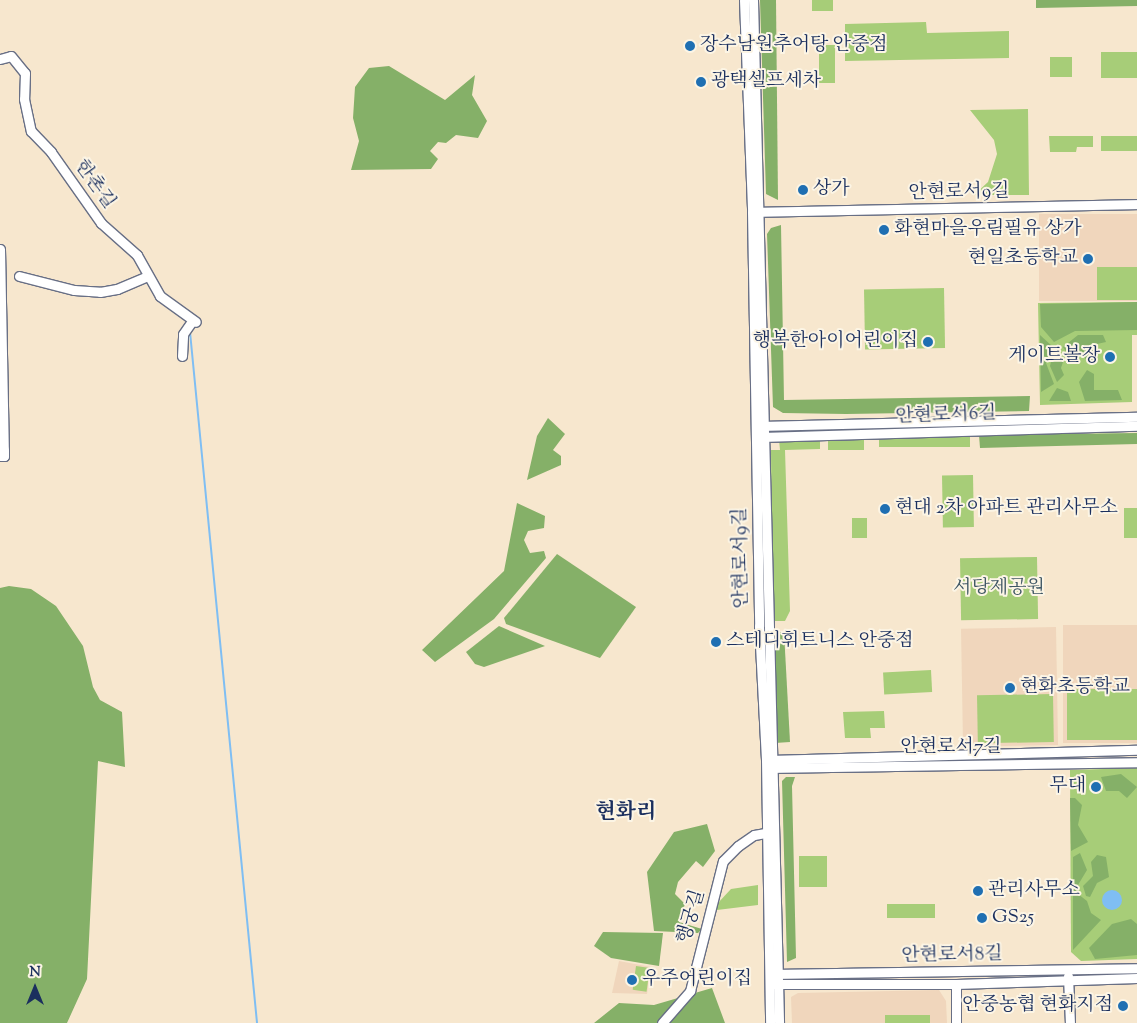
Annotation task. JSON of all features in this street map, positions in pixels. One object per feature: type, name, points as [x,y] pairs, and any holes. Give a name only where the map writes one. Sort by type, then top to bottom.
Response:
[{"type":"street","name":"안현로서9길","points":[[744,0],[755,212],[761,437],[759,626],[770,764],[773,984]]},
{"type":"street","points":[[753,0],[755,212]]},
{"type":"street","name":"한촌길","points":[[0,60],[11,56],[25,73],[24,100],[31,132],[51,152],[101,223],[137,255],[147,276],[160,296],[194,322],[183,334],[182,356]]},
{"type":"street","name":"안현로서9길","points":[[755,212],[1137,204]]},
{"type":"street","points":[[0,249],[2,453]]},
{"type":"street","points":[[19,276],[74,290],[100,292],[117,289],[147,276]]},
{"type":"street","name":"안현로서6길","points":[[760,426],[1137,417]]},
{"type":"street","name":"안현로서6길","points":[[761,437],[1137,426]]},
{"type":"street","name":"안현로서7길","points":[[770,764],[1137,750]]},
{"type":"street","name":"안현로서7길","points":[[770,764],[1137,762]]},
{"type":"street","name":"행궁길","points":[[662,1023],[690,990],[723,861],[738,846],[754,835],[770,832]]},
{"type":"street","name":"안현로서8길","points":[[773,974],[1137,968]]},
{"type":"street","points":[[1068,969],[1070,1023]]},
{"type":"street","name":"안현로서8길","points":[[773,984],[956,984],[1137,978]]},
{"type":"street","points":[[770,1023],[773,984]]},
{"type":"street","points":[[773,984],[779,1023]]},
{"type":"street","name":"안현로서8길","points":[[956,984],[956,1023]]},
{"type":"shaded area","name":"현일초등학교","points":[[1039,214],[1137,214],[1137,301],[1039,301]]},
{"type":"shaded area","points":[[1063,625],[1137,625],[1137,743],[1063,743]]},
{"type":"shaded area","name":"현화초등학교","points":[[1056,627],[1058,745],[963,747],[961,629]]},
{"type":"shaded area","name":"우주어린이집","points":[[619,961],[651,967],[647,994],[612,993]]},
{"type":"shaded area","points":[[939,990],[946,1001],[947,1023],[792,1023],[791,997],[798,993]]},
{"type":"green space","points":[[760,0],[776,0],[778,200],[766,194]]},
{"type":"green space","points":[[812,0],[833,0],[833,11],[812,11]]},
{"type":"green space","points":[[1036,0],[1137,0],[1137,6],[1036,8]]},
{"type":"green space","points":[[926,22],[927,33],[1009,31],[1009,58],[845,61],[845,24]]},
{"type":"green space","points":[[819,45],[835,45],[835,83],[819,83]]},
{"type":"green space","points":[[1101,52],[1137,52],[1137,78],[1101,78]]},
{"type":"green space","points":[[1050,57],[1072,57],[1072,77],[1050,77]]},
{"type":"green space","points":[[389,66],[445,100],[475,75],[472,95],[487,121],[478,138],[456,135],[446,143],[438,142],[430,151],[438,159],[431,169],[351,170],[359,141],[353,118],[355,87],[369,68]]},
{"type":"green space","points":[[1028,109],[1029,195],[974,195],[988,182],[997,154],[994,140],[970,110]]},
{"type":"green space","points":[[1049,136],[1093,136],[1093,147],[1077,147],[1076,152],[1050,152]]},
{"type":"green space","points":[[1101,136],[1137,136],[1137,151],[1101,151]]},
{"type":"green space","points":[[781,225],[784,400],[1030,396],[1029,411],[846,414],[783,413],[773,407],[767,234],[771,228]]},
{"type":"green space","points":[[1097,267],[1137,267],[1137,300],[1097,300]]},
{"type":"green space","points":[[944,288],[945,348],[865,349],[864,289]]},
{"type":"green space","points":[[1137,302],[1137,335],[1132,335],[1132,402],[1040,405],[1038,303]]},
{"type":"green space","points":[[1137,302],[1137,330],[1075,331],[1054,342],[1041,327],[1040,304]]},
{"type":"green space","points":[[1040,335],[1052,346],[1046,363],[1054,384],[1041,392]]},
{"type":"green space","points":[[1078,335],[1103,335],[1106,342],[1097,344],[1097,362],[1088,362],[1082,354],[1067,353],[1063,347]]},
{"type":"green space","points":[[1054,349],[1064,359],[1061,368],[1064,375],[1057,382],[1050,366]]},
{"type":"green space","points":[[1087,370],[1094,374],[1094,390],[1118,390],[1122,400],[1085,401],[1079,382]]},
{"type":"green space","points":[[1057,388],[1068,392],[1071,401],[1049,401]]},
{"type":"green space","points":[[548,418],[565,434],[553,450],[561,456],[561,465],[527,480],[537,436]]},
{"type":"green space","points":[[1137,433],[1137,444],[980,448],[979,435]]},
{"type":"green space","points":[[879,435],[970,435],[970,447],[879,447]]},
{"type":"green space","points":[[828,439],[864,439],[864,450],[828,450]]},
{"type":"green space","points":[[779,440],[820,440],[820,449],[785,450],[790,611],[785,621],[772,621],[771,450],[780,450]]},
{"type":"green space","points":[[973,475],[974,527],[943,528],[942,476]]},
{"type":"green space","points":[[517,503],[545,516],[544,528],[528,531],[524,540],[530,553],[544,551],[546,558],[494,619],[435,662],[422,650],[504,571]]},
{"type":"green space","points":[[1124,508],[1137,508],[1137,538],[1124,538]]},
{"type":"green space","points":[[852,518],[867,518],[867,538],[852,538]]},
{"type":"green space","points":[[557,554],[636,607],[600,658],[506,624],[504,618]]},
{"type":"green space","name":"서당제공원","points":[[1037,557],[1038,619],[961,620],[960,558]]},
{"type":"green space","points":[[9,586],[31,589],[56,606],[83,646],[93,687],[100,700],[122,712],[125,767],[98,761],[87,979],[67,1023],[0,1023],[0,588]]},
{"type":"green space","points":[[499,626],[545,646],[484,667],[475,664],[466,652]]},
{"type":"green space","points":[[772,632],[784,632],[790,742],[775,743]]},
{"type":"green space","points":[[931,670],[932,692],[884,694],[883,673]]},
{"type":"green space","points":[[1067,689],[1137,689],[1137,740],[1067,740]]},
{"type":"green space","points":[[1053,694],[1054,742],[978,743],[977,695]]},
{"type":"green space","points":[[884,711],[885,728],[870,728],[871,738],[845,738],[843,712]]},
{"type":"green space","points":[[1137,768],[1137,959],[1081,961],[1071,952],[1070,770]]},
{"type":"green space","points":[[1121,774],[1137,787],[1127,798],[1119,791],[1106,791],[1101,777]]},
{"type":"green space","points":[[786,777],[795,777],[792,786],[796,958],[787,962],[782,781]]},
{"type":"green space","points":[[1070,798],[1075,798],[1082,805],[1078,825],[1088,842],[1071,851]]},
{"type":"green space","points":[[707,824],[715,851],[703,867],[696,861],[678,882],[675,894],[685,904],[679,922],[702,929],[698,933],[654,931],[647,872],[674,832]]},
{"type":"green space","points":[[1080,853],[1087,870],[1078,885],[1078,894],[1087,901],[1091,913],[1101,920],[1073,950],[1073,857]]},
{"type":"green space","points":[[1097,855],[1106,857],[1109,877],[1097,883],[1090,897],[1086,896],[1083,886],[1093,876],[1091,862]]},
{"type":"green space","points":[[799,856],[827,856],[827,887],[799,887]]},
{"type":"green space","points":[[758,885],[758,905],[717,910],[717,904],[731,889]]},
{"type":"green space","points":[[887,904],[935,904],[935,918],[887,918]]},
{"type":"green space","points":[[1131,919],[1137,924],[1137,955],[1095,959],[1089,948],[1112,924]]},
{"type":"green space","points":[[603,932],[663,933],[659,966],[611,958],[594,946]]},
{"type":"green space","points":[[636,966],[650,968],[647,992],[633,990]]},
{"type":"green space","points":[[712,988],[725,1023],[594,1023],[619,1003],[654,1005]]},
{"type":"green space","points":[[885,1015],[930,1015],[930,1023],[885,1023]]},
{"type":"water","points":[[1112,890],[1119,893],[1122,900],[1119,907],[1112,910],[1105,907],[1102,900],[1105,893]]},
{"type":"waterway","points":[[190,332],[257,1023]]},
{"type":"place","name":"장수남원추어탕 안중점","points":[[690,46]]},
{"type":"place","name":"광택셀프세차","points":[[701,82]]},
{"type":"place","name":"상가","points":[[803,190]]},
{"type":"place","name":"화현마을우림필유 상가","points":[[884,230]]},
{"type":"place","name":"현일초등학교","points":[[1088,259]]},
{"type":"place","name":"행복한아이어린이집","points":[[928,342]]},
{"type":"place","name":"게이트볼장","points":[[1110,357]]},
{"type":"place","name":"현대 2차 아파트 관리사무소","points":[[885,509]]},
{"type":"place","name":"스테디휘트니스 안중점","points":[[716,642]]},
{"type":"place","name":"현화초등학교","points":[[1010,688]]},
{"type":"place","name":"무대","points":[[1096,787]]},
{"type":"place","name":"관리사무소","points":[[978,891]]},
{"type":"place","name":"GS25","points":[[982,918]]},
{"type":"place","name":"우주어린이집","points":[[632,980]]},
{"type":"place","name":"안중농협 현화지점","points":[[1123,1006]]},
{"type":"district","name":"현화리","points":[[626,813]]}]
